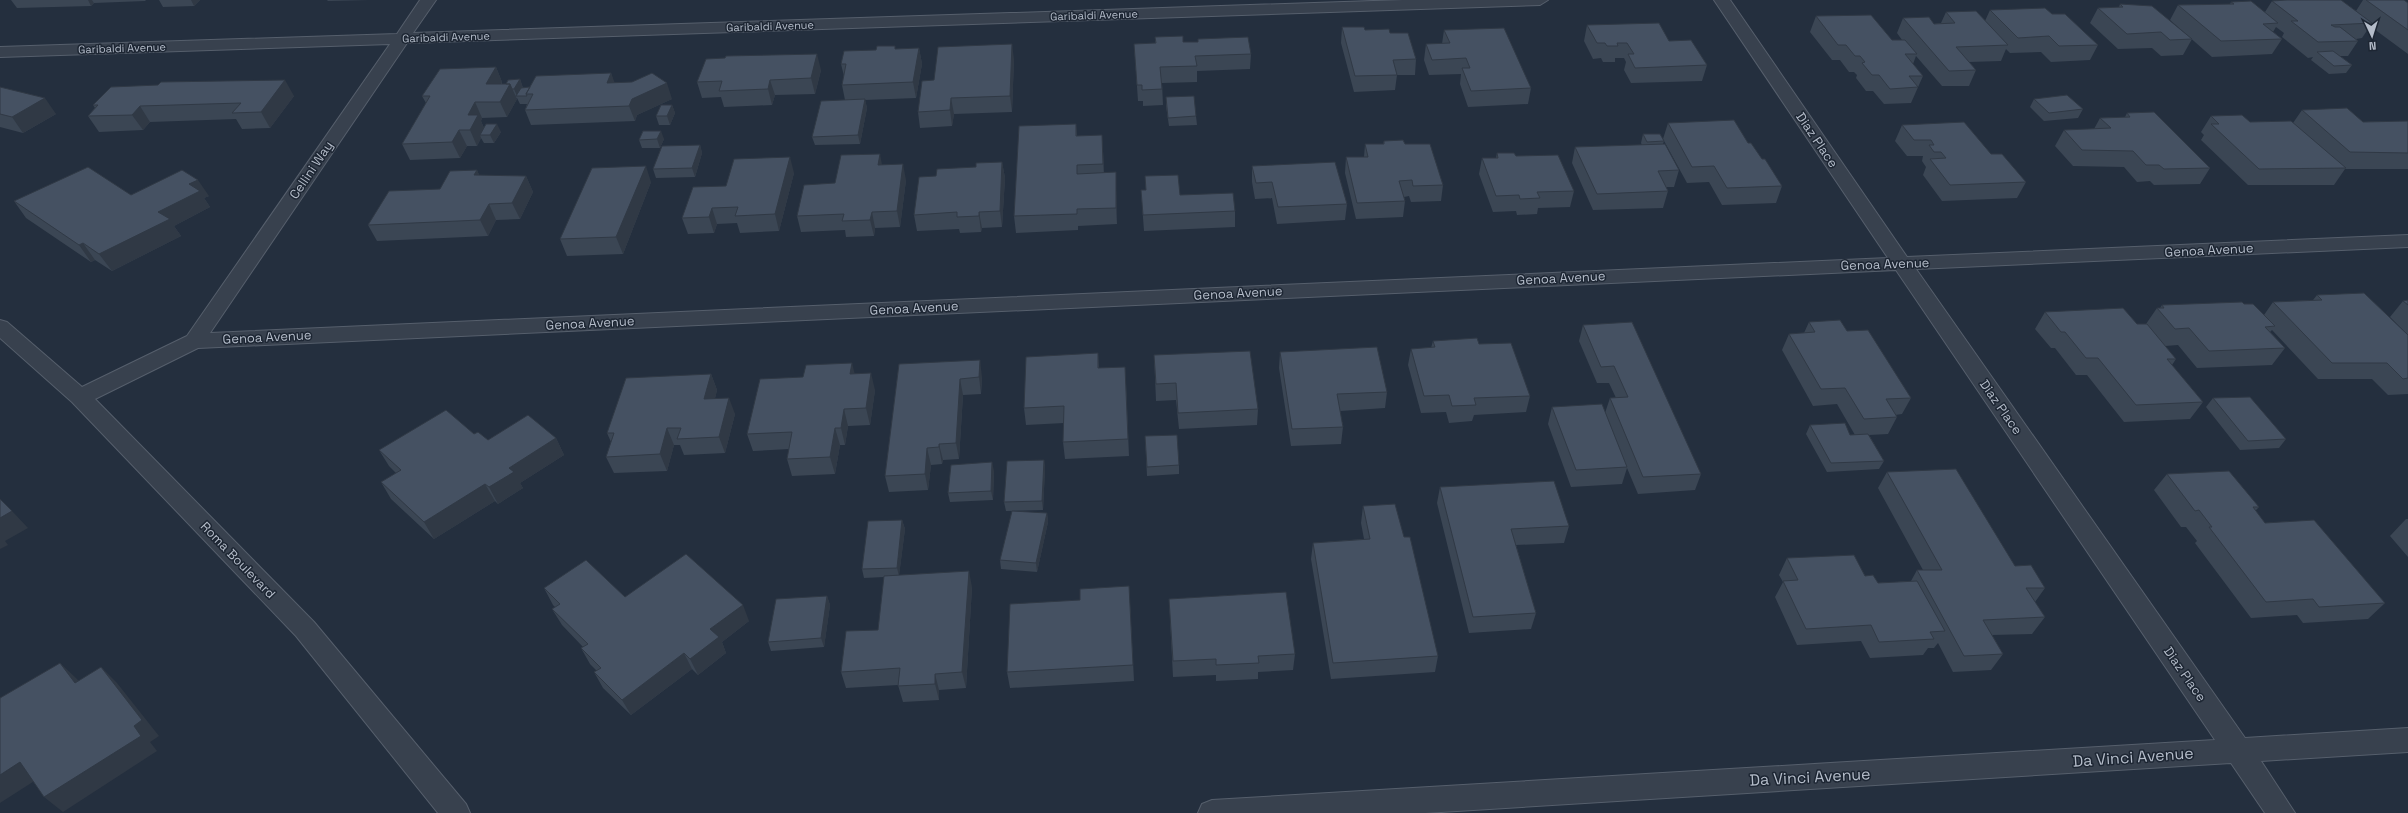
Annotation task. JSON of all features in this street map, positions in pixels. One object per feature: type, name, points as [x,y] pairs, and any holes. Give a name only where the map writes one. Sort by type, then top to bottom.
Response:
[{"type":"street","name":"Cellini Way","points":[[194,341],[428,0]]},
{"type":"street","name":"Garibaldi Avenue","points":[[0,52],[1540,0]]},
{"type":"street","name":"Diaz Place","points":[[1722,0],[1901,263],[2281,813]]},
{"type":"street","name":"Genoa Avenue","points":[[80,397],[194,341],[2408,241]]},
{"type":"street","name":"Roma Boulevard","points":[[0,327],[80,397],[305,629],[456,813]]},
{"type":"street","name":"Da Vinci Avenue","points":[[1212,813],[2408,740]]},
{"type":"building","points":[[2341,0],[2372,23],[2331,25],[2340,27],[2358,41],[2318,42],[2291,21],[2298,21],[2272,1]]},
{"type":"building","points":[[2366,0],[2404,0],[2408,3],[2408,30]]},
{"type":"building","points":[[2251,1],[2278,23],[2263,24],[2282,39],[2221,41],[2178,5],[2234,4],[2231,2]]},
{"type":"building","points":[[2120,4],[2152,6],[2192,39],[2170,40],[2161,32],[2127,34],[2098,8],[2123,7]]},
{"type":"building","points":[[2045,8],[2052,14],[2065,14],[2098,45],[2059,46],[2049,36],[2018,38],[1990,10]]},
{"type":"building","points":[[1976,11],[2008,45],[1956,47],[1976,70],[1949,71],[1903,18],[1929,17],[1934,24],[1955,23],[1946,12]]},
{"type":"building","points":[[1871,15],[1892,40],[1905,40],[1917,54],[1905,54],[1923,76],[1909,76],[1918,87],[1890,89],[1879,75],[1872,75],[1862,63],[1865,62],[1860,56],[1855,56],[1846,45],[1838,45],[1816,16]]},
{"type":"building","points":[[1659,23],[1669,41],[1691,40],[1707,65],[1635,68],[1628,54],[1634,54],[1627,43],[1617,43],[1618,46],[1607,46],[1605,43],[1597,43],[1587,25]]},
{"type":"building","points":[[1342,27],[1364,27],[1365,30],[1389,29],[1390,33],[1408,33],[1416,59],[1393,60],[1397,75],[1355,76]]},
{"type":"building","points":[[1504,28],[1531,88],[1471,91],[1462,68],[1470,68],[1466,58],[1432,60],[1426,44],[1450,43],[1444,30]]},
{"type":"building","points":[[1183,36],[1183,42],[1198,42],[1198,39],[1248,37],[1251,54],[1195,56],[1197,66],[1160,67],[1162,89],[1142,90],[1142,85],[1137,85],[1134,44],[1156,43],[1155,37]]},
{"type":"building","points":[[1012,44],[1010,96],[951,98],[950,110],[918,112],[922,81],[934,80],[938,47]]},
{"type":"building","points":[[877,46],[895,46],[895,49],[919,48],[913,82],[842,85],[846,64],[841,64],[844,51],[876,50]]},
{"type":"building","points":[[2333,51],[2352,65],[2334,66],[2317,52]]},
{"type":"building","points":[[817,54],[811,78],[770,80],[768,89],[719,91],[722,81],[697,82],[706,59],[725,58],[726,56]]},
{"type":"building","points":[[496,67],[486,84],[510,84],[500,102],[475,102],[468,115],[478,115],[470,130],[459,130],[452,142],[402,144],[430,96],[422,96],[440,69]]},
{"type":"building","points":[[611,73],[607,83],[632,82],[652,73],[667,83],[632,99],[629,106],[525,110],[533,94],[526,94],[536,76]]},
{"type":"building","points":[[520,79],[514,89],[512,89],[510,84],[506,84],[508,80]]},
{"type":"building","points":[[285,80],[261,112],[232,113],[241,103],[140,106],[132,115],[88,116],[98,105],[93,105],[111,87],[158,85],[161,82]]},
{"type":"building","points":[[0,87],[45,98],[12,117],[0,114]]},
{"type":"building","points":[[530,87],[526,94],[527,96],[516,96],[521,88]]},
{"type":"building","points":[[2067,95],[2083,109],[2049,113],[2034,99]]},
{"type":"building","points":[[1194,96],[1196,116],[1168,118],[1166,97]]},
{"type":"building","points":[[865,99],[858,135],[812,137],[821,101]]},
{"type":"building","points":[[661,105],[672,105],[667,116],[656,116]]},
{"type":"building","points":[[2347,108],[2363,122],[2408,121],[2408,153],[2350,152],[2302,110]]},
{"type":"building","points":[[2154,112],[2210,168],[2164,169],[2159,165],[2146,165],[2133,151],[2082,150],[2064,130],[2111,128],[2100,118],[2130,117],[2127,113]]},
{"type":"building","points":[[2242,115],[2250,122],[2291,121],[2346,168],[2259,169],[2211,124],[2219,124],[2211,116]]},
{"type":"building","points":[[1734,120],[1748,143],[1751,143],[1762,159],[1765,159],[1782,186],[1727,188],[1714,166],[1692,167],[1668,123]]},
{"type":"building","points":[[1964,122],[1991,154],[2002,154],[2026,182],[1950,185],[1930,159],[1946,158],[1941,152],[1934,152],[1929,145],[1934,145],[1931,140],[1914,140],[1902,125]]},
{"type":"building","points":[[486,124],[497,124],[490,135],[480,135]]},
{"type":"building","points":[[1076,124],[1076,136],[1102,135],[1103,164],[1077,165],[1077,174],[1116,172],[1116,208],[1077,209],[1077,214],[1014,216],[1019,126]]},
{"type":"building","points":[[643,131],[661,131],[657,139],[639,140]]},
{"type":"building","points":[[1643,134],[1660,134],[1664,141],[1647,142]]},
{"type":"building","points":[[1403,140],[1405,144],[1430,144],[1443,185],[1413,186],[1412,180],[1399,181],[1405,201],[1357,203],[1346,157],[1368,157],[1365,144],[1384,144],[1384,141]]},
{"type":"building","points":[[1665,144],[1679,170],[1658,171],[1668,191],[1597,194],[1575,147]]},
{"type":"building","points":[[700,145],[692,168],[653,169],[662,146]]},
{"type":"building","points":[[1497,153],[1514,153],[1516,156],[1558,155],[1574,191],[1537,192],[1540,198],[1520,199],[1519,195],[1496,196],[1482,158],[1498,158]]},
{"type":"building","points":[[880,154],[878,165],[903,164],[897,211],[872,212],[870,220],[842,221],[844,214],[797,216],[804,185],[835,183],[841,155]]},
{"type":"building","points":[[790,157],[775,214],[735,216],[738,207],[712,208],[709,217],[682,218],[693,187],[726,186],[734,159]]},
{"type":"building","points":[[1002,162],[1000,211],[979,212],[979,216],[957,217],[957,212],[914,215],[919,177],[936,176],[937,169],[976,167],[976,163]]},
{"type":"building","points":[[1335,162],[1347,204],[1278,207],[1272,182],[1256,183],[1252,166]]},
{"type":"building","points":[[646,166],[616,237],[560,239],[592,168]]},
{"type":"building","points":[[88,167],[131,195],[182,170],[198,180],[189,184],[200,191],[158,212],[170,219],[99,254],[83,243],[79,245],[14,201]]},
{"type":"building","points":[[477,170],[474,175],[526,176],[512,203],[489,204],[480,220],[368,225],[389,191],[440,189],[450,171]]},
{"type":"building","points":[[1178,175],[1180,195],[1233,193],[1235,211],[1143,215],[1141,190],[1146,190],[1145,176]]},
{"type":"building","points":[[2364,293],[2408,335],[2408,378],[2403,379],[2387,363],[2332,363],[2273,302],[2322,300],[2317,295]]},
{"type":"building","points":[[2408,300],[2408,305],[2403,301]]},
{"type":"building","points":[[2242,302],[2244,304],[2253,304],[2275,326],[2265,327],[2285,348],[2209,351],[2189,328],[2175,329],[2157,308],[2164,308],[2162,305]]},
{"type":"building","points":[[2123,308],[2137,324],[2147,324],[2176,359],[2167,359],[2203,402],[2136,405],[2098,358],[2086,358],[2065,332],[2061,332],[2045,312]]},
{"type":"building","points":[[1840,320],[1847,331],[1868,330],[1911,398],[1886,399],[1897,417],[1864,419],[1845,388],[1821,389],[1789,334],[1815,332],[1809,322]]},
{"type":"building","points":[[1632,322],[1701,474],[1643,477],[1610,398],[1628,397],[1614,366],[1601,367],[1583,325]]},
{"type":"building","points":[[1477,338],[1479,344],[1511,343],[1530,396],[1474,398],[1476,405],[1452,406],[1449,395],[1424,396],[1411,349],[1435,347],[1433,341]]},
{"type":"building","points":[[1377,347],[1387,392],[1337,394],[1343,427],[1292,429],[1280,352]]},
{"type":"building","points":[[1250,351],[1258,409],[1178,413],[1176,383],[1156,384],[1154,355]]},
{"type":"building","points":[[1098,353],[1098,368],[1125,367],[1128,439],[1063,442],[1064,406],[1024,408],[1026,357]]},
{"type":"building","points":[[980,360],[979,377],[960,379],[956,443],[939,444],[939,447],[927,448],[925,474],[885,476],[899,364]]},
{"type":"building","points":[[852,363],[850,374],[871,373],[866,408],[844,409],[841,428],[835,428],[830,457],[787,459],[792,432],[747,434],[760,379],[803,377],[806,365]]},
{"type":"building","points":[[711,374],[704,399],[729,398],[719,437],[677,439],[681,428],[667,428],[660,454],[606,457],[614,433],[607,433],[626,378]]},
{"type":"building","points":[[2250,397],[2286,439],[2248,441],[2213,398]]},
{"type":"building","points":[[1602,404],[1627,467],[1576,470],[1552,407]]},
{"type":"building","points":[[446,410],[474,434],[478,432],[488,440],[528,415],[556,438],[509,468],[514,472],[489,487],[485,484],[424,522],[381,482],[401,470],[379,450]]},
{"type":"building","points":[[1845,423],[1850,435],[1868,434],[1884,461],[1831,463],[1810,425]]},
{"type":"building","points":[[1177,435],[1179,465],[1147,467],[1145,436]]},
{"type":"building","points":[[1044,460],[1042,501],[1004,502],[1007,461]]},
{"type":"building","points":[[992,462],[991,491],[948,493],[951,465]]},
{"type":"building","points":[[1956,469],[2015,566],[2031,565],[2045,588],[2026,588],[2045,617],[1983,620],[2003,654],[1964,656],[1917,570],[1942,570],[1887,472]]},
{"type":"building","points":[[2229,471],[2259,507],[2253,507],[2265,523],[2314,520],[2385,603],[2319,607],[2313,599],[2266,602],[2209,527],[2212,527],[2199,510],[2195,511],[2167,474]]},
{"type":"building","points":[[1554,481],[1569,526],[1511,529],[1536,613],[1473,617],[1440,487]]},
{"type":"building","points":[[0,499],[12,511],[0,518]]},
{"type":"building","points":[[1395,504],[1404,537],[1410,537],[1438,656],[1333,663],[1313,543],[1370,539],[1363,506]]},
{"type":"building","points":[[1012,511],[1047,513],[1036,563],[1000,560]]},
{"type":"building","points":[[902,520],[897,568],[862,569],[868,521]]},
{"type":"building","points":[[686,554],[743,605],[710,629],[719,637],[690,659],[684,653],[622,700],[594,672],[601,668],[581,648],[588,644],[552,609],[560,604],[544,588],[586,560],[625,597]]},
{"type":"building","points":[[1854,555],[1865,576],[1873,575],[1878,583],[1917,581],[1945,631],[1930,632],[1934,639],[1879,642],[1871,625],[1806,629],[1783,581],[1798,580],[1787,558]]},
{"type":"building","points":[[969,571],[962,672],[935,674],[935,684],[898,686],[900,668],[841,672],[846,631],[878,630],[884,576]]},
{"type":"building","points":[[1129,586],[1133,665],[1007,672],[1010,604],[1080,600],[1080,589]]},
{"type":"building","points":[[1286,592],[1295,654],[1258,656],[1259,663],[1216,665],[1216,659],[1173,661],[1169,599]]},
{"type":"building","points":[[827,596],[821,638],[768,642],[776,599]]},
{"type":"building","points":[[60,663],[75,683],[101,667],[142,720],[134,726],[141,736],[44,797],[20,762],[0,775],[0,698]]}]
